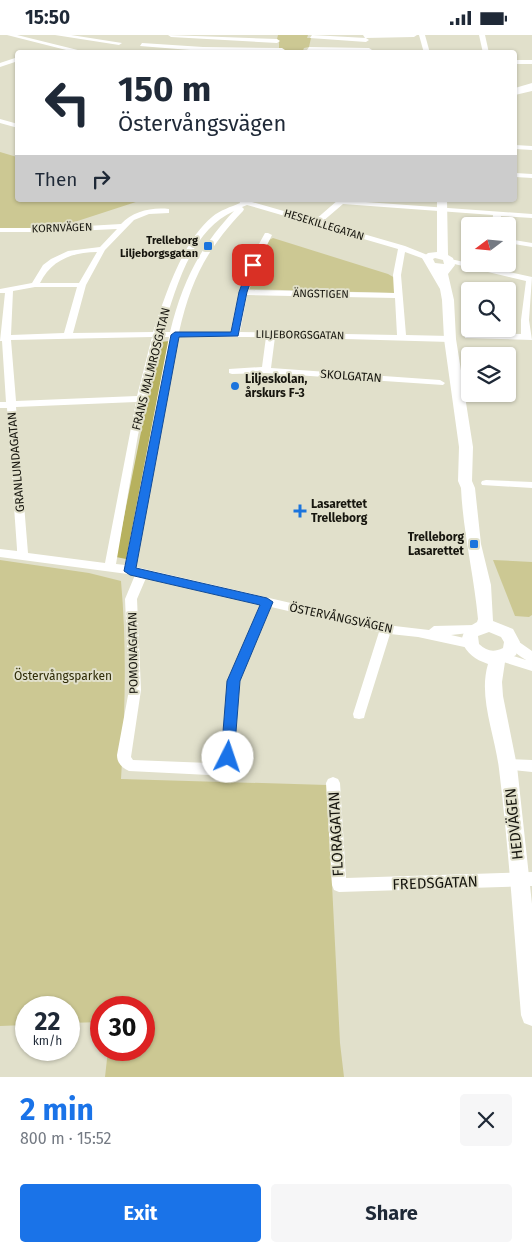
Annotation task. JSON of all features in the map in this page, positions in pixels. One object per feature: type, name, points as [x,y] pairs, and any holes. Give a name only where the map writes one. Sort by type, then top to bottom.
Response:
[{"type":"main road","points":[[517,90],[532,87]]},
{"type":"main road","name":"HEDVÄGEN","points":[[442,205],[439,260],[444,274],[448,300],[450,339],[466,447],[465,481],[468,488],[470,521],[483,585],[486,619],[476,638],[494,693],[508,765],[526,880],[532,1015]]},
{"type":"main road","name":"HEDVÄGEN","points":[[483,585],[501,629],[512,642],[510,651],[500,657],[493,673],[494,693]]},
{"type":"main road","points":[[500,657],[483,656],[476,638],[501,629]]},
{"type":"street","points":[[10,35],[72,50]]},
{"type":"street","points":[[58,35],[79,36],[120,43]]},
{"type":"street","points":[[171,35],[277,41]]},
{"type":"street","points":[[312,37],[414,35]]},
{"type":"street","points":[[422,35],[426,50]]},
{"type":"street","points":[[482,35],[485,50]]},
{"type":"street","points":[[48,50],[79,36]]},
{"type":"street","points":[[203,50],[216,37]]},
{"type":"street","points":[[365,37],[370,50]]},
{"type":"street","points":[[142,45],[192,50]]},
{"type":"street","points":[[309,49],[340,50]]},
{"type":"street","points":[[0,65],[15,60]]},
{"type":"street","points":[[517,62],[532,62]]},
{"type":"street","points":[[0,121],[15,125]]},
{"type":"street","points":[[517,147],[532,148]]},
{"type":"street","points":[[517,175],[532,176]]},
{"type":"street","points":[[517,182],[532,183]]},
{"type":"street","name":"FRANS MALMROSGATAN","points":[[110,567],[142,399],[157,335],[176,280],[198,238],[213,219],[243,202]]},
{"type":"street","name":"FRANS MALMROSGATAN","points":[[136,572],[175,335],[184,301],[203,255],[217,233],[244,202]]},
{"type":"street","name":"HESEKILLEGATAN","points":[[248,202],[439,260],[531,280]]},
{"type":"street","points":[[316,223],[340,202]]},
{"type":"street","points":[[366,202],[442,205],[532,216]]},
{"type":"street","points":[[67,337],[82,285],[102,249],[124,226],[138,215],[166,211]]},
{"type":"street","points":[[497,213],[497,217]]},
{"type":"street","name":"KORNVÄGEN","points":[[0,230],[52,230],[124,226]]},
{"type":"street","points":[[235,334],[243,292],[253,265],[268,235]]},
{"type":"street","points":[[516,242],[532,245]]},
{"type":"street","points":[[402,248],[397,275],[402,339]]},
{"type":"street","points":[[36,285],[43,269],[61,256],[76,251],[102,249]]},
{"type":"street","points":[[516,336],[529,336],[525,320],[531,280]]},
{"type":"street","points":[[4,291],[36,285],[82,285]]},
{"type":"street","name":"GRANLUNDAGATAN","points":[[4,291],[3,334],[11,403],[22,555]]},
{"type":"street","name":"ÄNGSTIGEN","points":[[243,292],[399,296]]},
{"type":"street","name":"LILJEBORGSGATAN","points":[[3,334],[67,337],[95,335],[271,334],[450,339]]},
{"type":"street","points":[[266,370],[271,334]]},
{"type":"street","name":"SKOLGATAN","points":[[232,371],[266,370],[440,383]]},
{"type":"street","points":[[0,405],[11,403],[142,399]]},
{"type":"street","points":[[486,483],[532,485]]},
{"type":"street","name":"ÖSTERVÅNGSVÄGEN","points":[[0,553],[136,572],[386,629],[476,638]]},
{"type":"street","name":"POMONAGATAN","points":[[136,572],[131,599],[135,690],[124,755],[126,763],[134,766],[209,769],[222,765],[228,757],[234,681],[267,602]]},
{"type":"street","points":[[359,714],[386,629]]},
{"type":"street","points":[[512,642],[521,651],[532,657]]},
{"type":"street","points":[[500,657],[532,666]]},
{"type":"street","points":[[508,765],[532,766]]},
{"type":"street","name":"FLORAGATAN","points":[[333,783],[339,885]]},
{"type":"street","name":"FREDSGATAN","points":[[339,885],[526,880]]},
{"type":"green space","points":[[278,35],[308,35],[307,38],[311,38],[309,47],[303,50],[281,50],[277,39]]},
{"type":"green space","points":[[0,152],[15,156],[15,202],[136,202],[53,229],[0,228]]},
{"type":"green space","points":[[273,238],[388,274],[395,278],[396,293],[247,289],[269,240]]},
{"type":"green space","name":"Östervångsparken","points":[[0,560],[89,573],[121,581],[125,680],[121,779],[327,785],[340,1043],[344,1077],[105,1077],[107,1061],[155,1061],[155,996],[90,996],[90,1022],[80,1023],[80,996],[15,996],[15,1025],[0,1026]]},
{"type":"green space","points":[[493,560],[532,562],[532,615],[529,617],[515,616]]},
{"type":"shaded area","points":[[170,341],[126,559],[116,557],[159,342]]},
{"type":"place","name":"Trelleborg Liljeborgsgatan","points":[[208,246]]},
{"type":"place","name":"Liljeskolan, årskurs F-3","points":[[235,386]]},
{"type":"place","name":"Lasarettet Trelleborg","points":[[300,511]]},
{"type":"place","name":"Trelleborg Lasarettet","points":[[474,544]]},
{"type":"route","points":[[228,757],[234,681],[267,602],[130,571],[175,335],[235,334],[243,292],[253,265]]}]
